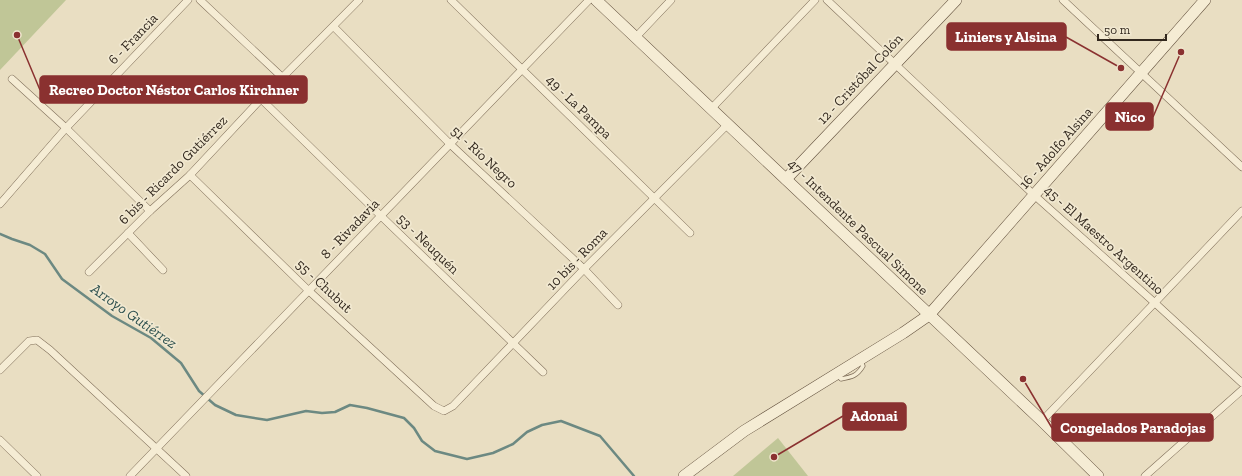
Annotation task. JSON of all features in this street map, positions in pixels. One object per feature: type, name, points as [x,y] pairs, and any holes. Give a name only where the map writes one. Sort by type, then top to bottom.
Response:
[{"type":"street","name":"6 - Francia","points":[[0,204],[66,128],[188,0]]},
{"type":"street","points":[[200,0],[283,78]]},
{"type":"street","name":"6 bis - Ricardo Gutiérrez","points":[[89,272],[150,211],[190,175],[261,99],[360,0]]},
{"type":"street","name":"49 - La Pampa","points":[[451,0],[690,233]]},
{"type":"street","name":"8 - Rivadavia","points":[[130,476],[588,0]]},
{"type":"street","name":"47 - Intendente Pascual Simone","points":[[596,0],[1042,421],[1098,476]]},
{"type":"street","points":[[636,37],[671,0]]},
{"type":"street","points":[[711,109],[814,0]]},
{"type":"street","name":"45 - El Maestro Argentino","points":[[827,0],[1034,195],[1242,383]]},
{"type":"street","name":"12 - Cristóbal Colón","points":[[786,179],[956,0]]},
{"type":"street","points":[[1063,0],[1242,167]]},
{"type":"street","name":"16 - Adolfo Alsina","points":[[684,476],[744,431],[861,360],[929,315],[1205,0]]},
{"type":"street","name":"51 - Río Negro","points":[[334,27],[450,144],[584,269],[618,305]]},
{"type":"street","points":[[12,79],[66,128],[150,211]]},
{"type":"street","name":"53 - Neuquén","points":[[261,99],[380,216],[543,372]]},
{"type":"street","name":"10 bis - Roma","points":[[444,411],[453,406],[584,269],[728,124]]},
{"type":"street","name":"55 - Chubut","points":[[190,175],[309,291],[434,406],[444,411]]},
{"type":"street","points":[[1042,421],[1242,211]]},
{"type":"street","points":[[128,233],[163,270]]},
{"type":"street","points":[[0,370],[29,341],[37,340],[50,350],[186,476]]},
{"type":"street","points":[[1145,476],[1242,390]]},
{"type":"street","points":[[0,440],[37,476]]},
{"type":"green space","points":[[0,0],[66,0],[0,70]]},
{"type":"green space","points":[[778,438],[808,476],[733,476]]},
{"type":"waterway","name":"Arroyo Gutiérrez","points":[[0,234],[30,245],[45,254],[62,279],[112,316],[151,338],[181,363],[199,391],[215,405],[236,415],[267,420],[306,411],[322,413],[335,412],[350,405],[367,408],[404,418],[414,428],[422,441],[435,451],[467,459],[493,453],[513,444],[527,432],[542,425],[561,421],[600,436],[634,476]]},
{"type":"place","name":"Recreo Doctor Néstor Carlos Kirchner","points":[[17,35]]},
{"type":"place","name":"Nico","points":[[1181,52]]},
{"type":"place","name":"Liniers y Alsina","points":[[1121,68]]},
{"type":"place","name":"Congelados Paradojas","points":[[1023,379]]},
{"type":"place","name":"Adonai","points":[[774,457]]}]
